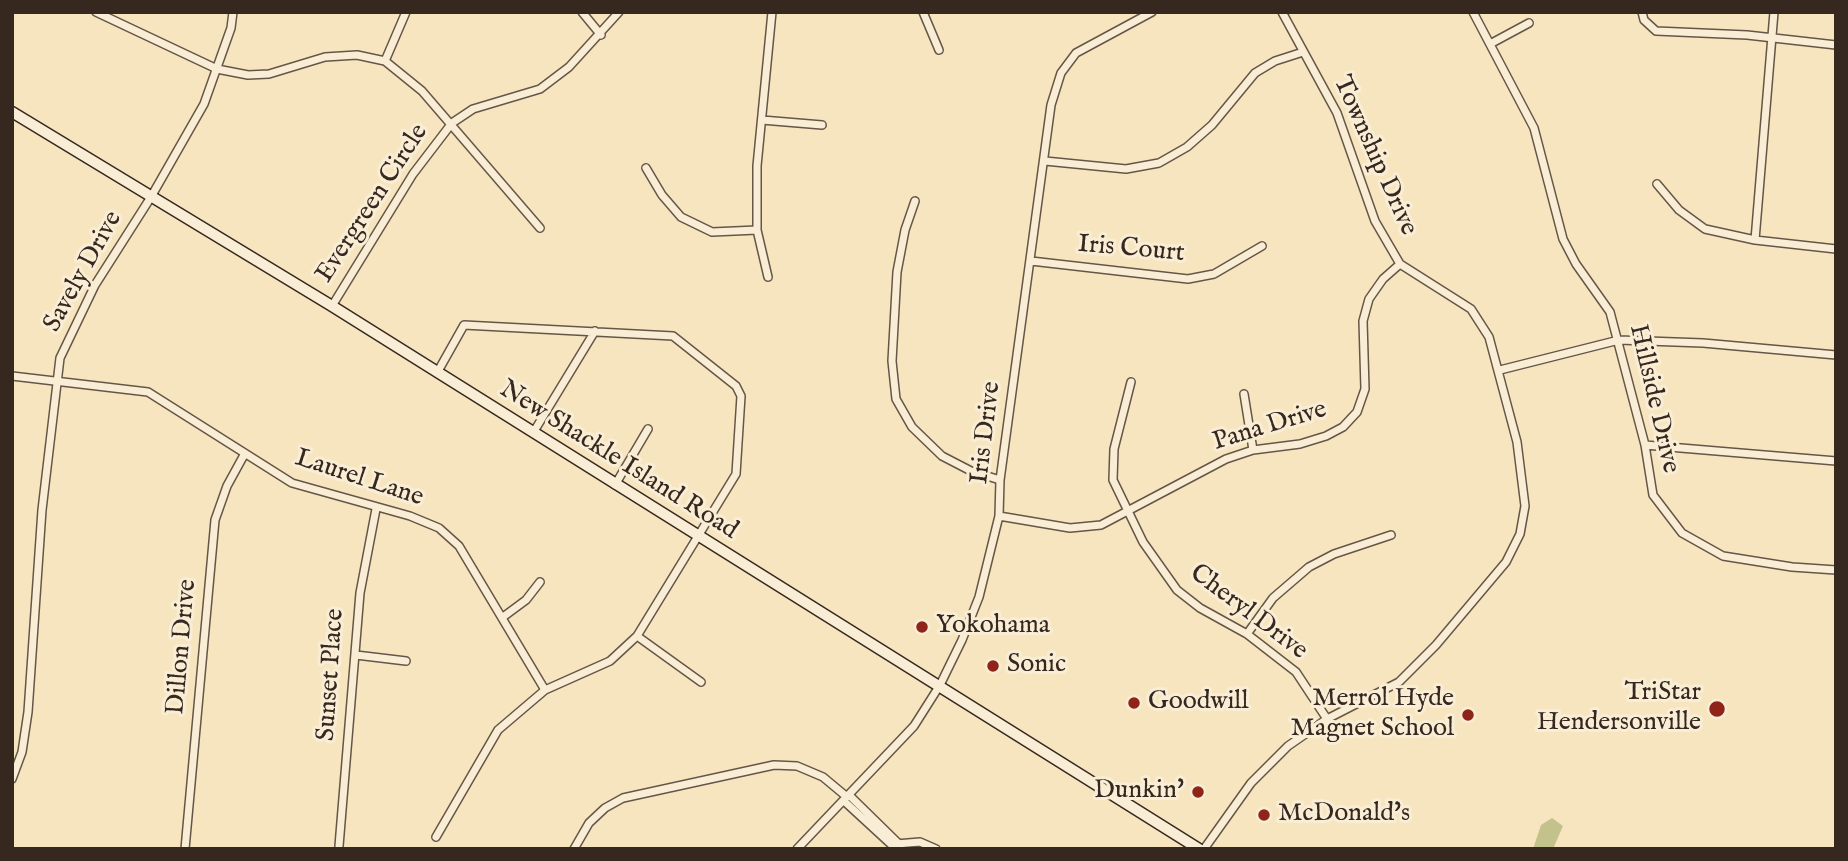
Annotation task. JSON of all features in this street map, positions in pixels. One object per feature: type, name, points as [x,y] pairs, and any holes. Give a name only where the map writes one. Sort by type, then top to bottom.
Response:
[{"type":"main road","name":"New Shackle Island Road","points":[[12,112],[332,306],[1201,849]]},
{"type":"street","points":[[96,12],[217,69],[248,75],[269,74],[325,57],[357,55],[385,61],[422,91],[452,123],[540,228]]},
{"type":"street","name":"Savely Drive","points":[[12,779],[22,752],[27,712],[55,381],[60,358],[95,285],[151,197],[204,104],[231,28],[233,12]]},
{"type":"street","points":[[385,61],[406,12]]},
{"type":"street","points":[[582,12],[601,34]]},
{"type":"street","name":"Evergreen Circle","points":[[332,306],[413,174],[452,123],[473,109],[540,89],[569,67],[619,12]]},
{"type":"street","points":[[768,277],[757,230],[757,166],[772,12]]},
{"type":"street","points":[[923,12],[939,50]]},
{"type":"street","name":"Iris Drive","points":[[797,849],[914,726],[940,685],[979,597],[999,516],[1000,480],[1051,105],[1061,73],[1076,53],[1152,12]]},
{"type":"street","name":"Township Drive","points":[[1201,849],[1251,783],[1290,743],[1327,719],[1399,682],[1474,602],[1506,562],[1520,534],[1525,506],[1523,475],[1500,370],[1489,337],[1471,309],[1400,264],[1375,221],[1337,113],[1282,12]]},
{"type":"street","name":"Hillside Drive","points":[[1473,12],[1534,128],[1563,239],[1576,264],[1610,312],[1645,445],[1653,495],[1682,533],[1723,556],[1792,567],[1836,570]]},
{"type":"street","points":[[1642,12],[1644,20],[1656,31],[1747,35],[1836,45]]},
{"type":"street","points":[[1755,240],[1774,12]]},
{"type":"street","points":[[1490,44],[1530,23]]},
{"type":"street","points":[[1045,161],[1126,169],[1158,163],[1187,147],[1212,125],[1255,73],[1275,61],[1303,52]]},
{"type":"street","points":[[762,120],[822,125]]},
{"type":"street","points":[[646,168],[662,195],[681,217],[712,232],[757,230]]},
{"type":"street","points":[[1657,184],[1679,210],[1704,229],[1755,240],[1836,249]]},
{"type":"street","points":[[915,201],[905,230],[897,272],[892,361],[896,399],[912,427],[942,456],[971,471],[1000,480]]},
{"type":"street","name":"Iris Court","points":[[1031,261],[1188,279],[1214,274],[1262,246]]},
{"type":"street","name":"Pana Drive","points":[[999,516],[1070,528],[1101,525],[1128,513],[1200,471],[1253,450],[1300,444],[1326,436],[1343,427],[1357,412],[1365,389],[1363,321],[1369,299],[1383,279],[1400,264]]},
{"type":"street","points":[[436,837],[498,730],[545,690],[610,661],[636,636],[736,474],[741,396],[736,386],[673,336],[464,325],[437,373]]},
{"type":"street","points":[[533,433],[595,331]]},
{"type":"street","points":[[1500,370],[1619,340],[1703,343],[1836,355]]},
{"type":"street","name":"Laurel Lane","points":[[12,376],[148,391],[210,429],[244,455],[292,483],[376,509],[410,516],[439,528],[459,546],[545,690]]},
{"type":"street","name":"Cheryl Drive","points":[[1131,382],[1114,449],[1114,480],[1143,542],[1177,590],[1200,608],[1247,634],[1296,672],[1327,719]]},
{"type":"street","points":[[1244,394],[1253,450]]},
{"type":"street","points":[[615,485],[648,429]]},
{"type":"street","points":[[1645,445],[1836,461]]},
{"type":"street","name":"Dillon Drive","points":[[185,849],[215,520],[227,486],[244,455]]},
{"type":"street","name":"Sunset Place","points":[[339,846],[361,582],[376,509]]},
{"type":"street","points":[[1247,634],[1273,598],[1309,567],[1334,554],[1391,535]]},
{"type":"street","points":[[503,617],[526,600],[540,582]]},
{"type":"street","points":[[636,636],[701,682]]},
{"type":"street","points":[[356,655],[406,661]]},
{"type":"street","points":[[574,849],[589,823],[605,808],[623,798],[774,765],[797,766],[823,776],[895,846],[920,842],[936,849]]},
{"type":"shaded area","points":[[1552,818],[1563,826],[1553,849],[1533,849],[1541,825]]},
{"type":"place","name":"Yokohama","points":[[922,627]]},
{"type":"place","name":"Sonic","points":[[993,666]]},
{"type":"place","name":"Goodwill","points":[[1134,703]]},
{"type":"place","name":"TriStar Hendersonville","points":[[1717,709]]},
{"type":"place","name":"Merrol Hyde Magnet School","points":[[1468,715]]},
{"type":"place","name":"Dunkin'","points":[[1198,792]]},
{"type":"place","name":"McDonald's","points":[[1264,815]]}]
